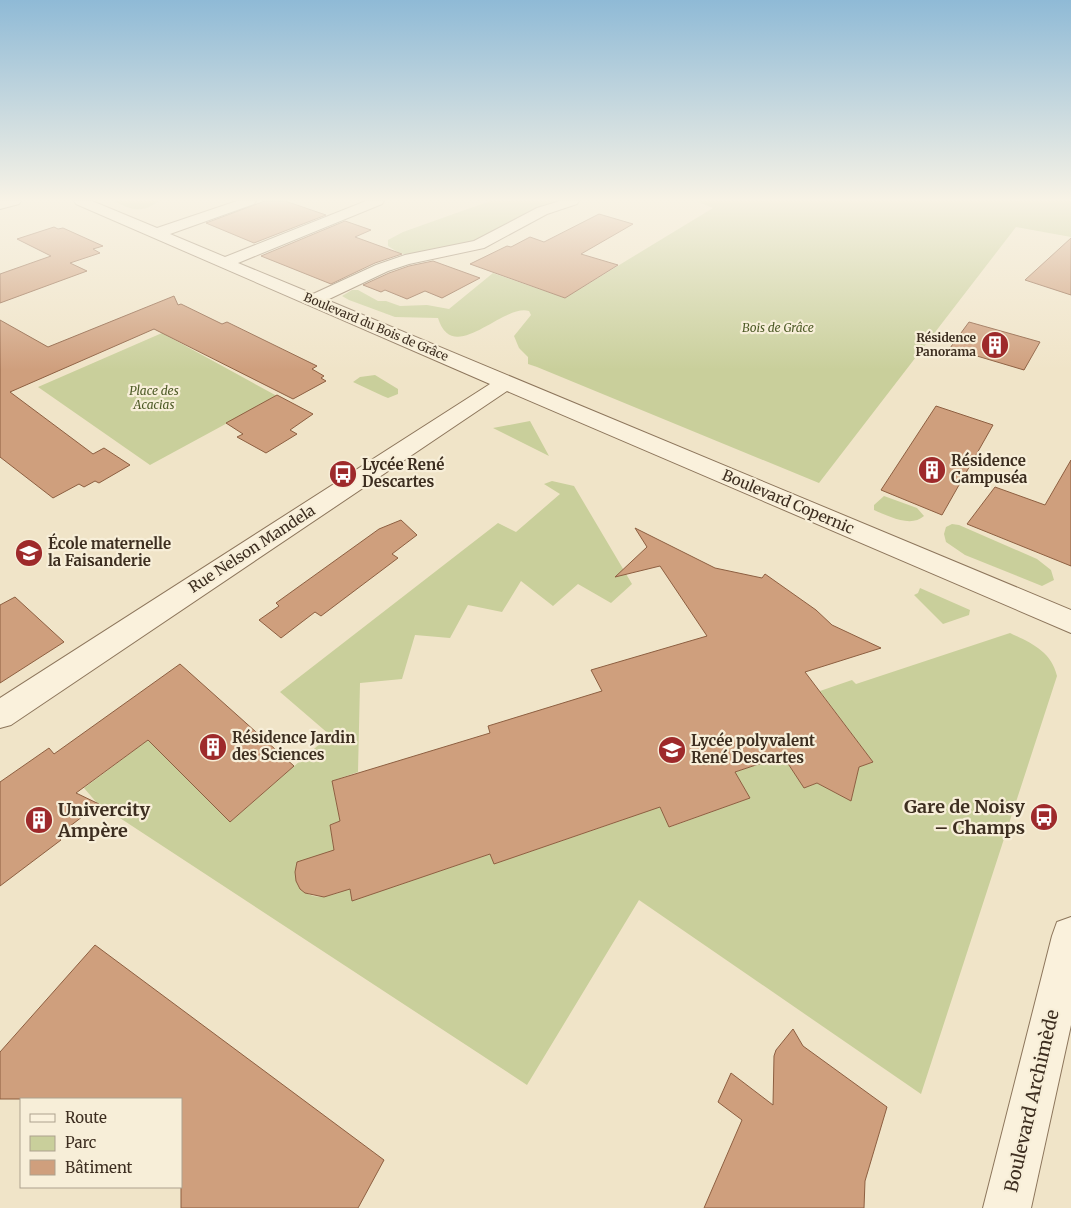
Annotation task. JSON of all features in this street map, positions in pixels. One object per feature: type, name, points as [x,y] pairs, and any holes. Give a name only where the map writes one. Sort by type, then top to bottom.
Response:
[{"type":"street","name":"Boulevard du Bois de Grâce","points":[[215,257],[505,383]]},
{"type":"street","points":[[226,262],[237,257]]},
{"type":"street","points":[[314,300],[382,268],[419,257]]},
{"type":"street","name":"Boulevard Copernic","points":[[505,383],[1071,622]]},
{"type":"street","name":"Rue Nelson Mandela","points":[[0,715],[505,383]]},
{"type":"street","name":"Boulevard Archimède","points":[[1007,1208],[1071,936]]},
{"type":"green space","name":"Bois de Grâce","points":[[632,257],[993,257],[819,483],[528,364],[528,357],[519,348],[514,336],[531,315],[529,311],[518,311],[467,335],[455,336],[445,331],[438,318],[395,317],[342,296],[352,290],[358,290],[378,301],[386,301],[400,306],[427,305],[449,309],[493,273],[565,298]]},
{"type":"green space","name":"Place des Acacias","points":[[162,333],[277,396],[150,465],[38,387]]},
{"type":"green space","points":[[375,375],[398,389],[398,394],[388,398],[353,382],[360,377]]},
{"type":"green space","points":[[530,421],[549,456],[493,428]]},
{"type":"green space","points":[[552,481],[574,486],[632,584],[611,603],[578,584],[553,606],[521,581],[502,612],[468,605],[450,638],[415,635],[402,679],[360,683],[358,772],[332,781],[340,821],[330,825],[334,850],[297,865],[296,878],[298,884],[306,893],[319,897],[350,889],[352,901],[490,854],[494,864],[623,820],[655,798],[670,827],[750,798],[735,772],[783,756],[804,788],[817,783],[851,801],[859,767],[873,762],[820,691],[852,680],[856,684],[1010,633],[1033,644],[1045,654],[1054,667],[1057,676],[921,1094],[639,900],[527,1085],[97,803],[84,788],[148,740],[230,822],[330,735],[280,692],[498,523],[516,532],[560,494],[544,484]]},
{"type":"green space","points":[[884,496],[917,508],[924,516],[913,521],[906,521],[874,510],[874,505]]},
{"type":"green space","points":[[952,524],[959,525],[1037,559],[1051,570],[1054,580],[1042,586],[965,555],[946,542],[944,534],[946,527]]},
{"type":"green space","points":[[920,588],[970,610],[969,615],[943,624],[914,595],[918,593]]},
{"type":"building","points":[[47,257],[87,257],[70,263],[87,271],[0,303],[0,274]]},
{"type":"building","points":[[264,257],[392,257],[375,263],[331,284]]},
{"type":"building","points":[[484,257],[592,257],[618,265],[565,298],[470,264]]},
{"type":"building","points":[[1050,257],[1071,257],[1071,295],[1025,280]]},
{"type":"building","points":[[433,261],[480,278],[442,298],[425,291],[407,299],[385,290],[381,292],[363,285],[409,266]]},
{"type":"building","points":[[174,296],[178,305],[181,304],[222,324],[227,322],[317,366],[312,369],[324,376],[321,378],[326,381],[293,399],[154,329],[10,392],[93,454],[104,448],[130,465],[99,483],[95,481],[84,487],[79,484],[53,498],[0,457],[0,320],[48,347]]},
{"type":"building","name":"Résidence Panorama","points":[[969,322],[1040,342],[1024,370],[950,348]]},
{"type":"building","points":[[277,395],[313,414],[290,430],[297,434],[266,453],[237,437],[243,434],[226,423]]},
{"type":"building","name":"Résidence Campuséa","points":[[936,406],[993,425],[942,515],[881,490]]},
{"type":"building","points":[[1071,460],[1071,566],[967,524],[995,487],[1045,505]]},
{"type":"building","points":[[401,520],[417,535],[392,554],[398,558],[321,616],[315,612],[281,638],[259,620],[279,606],[276,603],[379,529]]},
{"type":"building","points":[[635,528],[715,568],[762,578],[765,574],[816,610],[832,625],[881,648],[805,672],[873,762],[859,767],[851,801],[817,783],[804,788],[783,756],[735,772],[750,798],[669,827],[660,807],[494,864],[490,854],[352,901],[350,889],[324,897],[305,893],[300,889],[296,881],[295,872],[297,862],[334,850],[330,825],[340,821],[332,781],[490,733],[488,726],[602,691],[591,670],[707,636],[660,566],[615,577],[647,547]]},
{"type":"building","points":[[15,597],[64,642],[0,683],[0,605]]},
{"type":"building","name":"Résidence Jardin des Sciences","points":[[180,664],[294,766],[230,822],[148,740],[76,793],[99,804],[57,836],[61,840],[0,886],[0,782],[49,748],[54,754]]},
{"type":"building","points":[[95,945],[384,1160],[358,1208],[181,1208],[182,1098],[0,1099],[0,1052]]},
{"type":"building","points":[[793,1029],[803,1046],[887,1107],[865,1181],[864,1208],[704,1208],[742,1120],[718,1102],[731,1073],[773,1105],[774,1056],[776,1050]]},
{"type":"place","name":"Résidence Panorama","points":[[995,345]]},
{"type":"place","name":"Résidence Campuséa","points":[[932,470]]},
{"type":"place","name":"Lycée René Descartes","points":[[343,474]]},
{"type":"place","name":"École maternelle la Faisanderie","points":[[29,553]]},
{"type":"place","name":"Résidence Jardin des Sciences","points":[[213,747]]},
{"type":"place","name":"Lycée polyvalent René Descartes","points":[[672,750]]},
{"type":"place","name":"Gare de Noisy – Champs","points":[[1044,817]]},
{"type":"place","name":"Univercity Ampère","points":[[39,820]]}]
